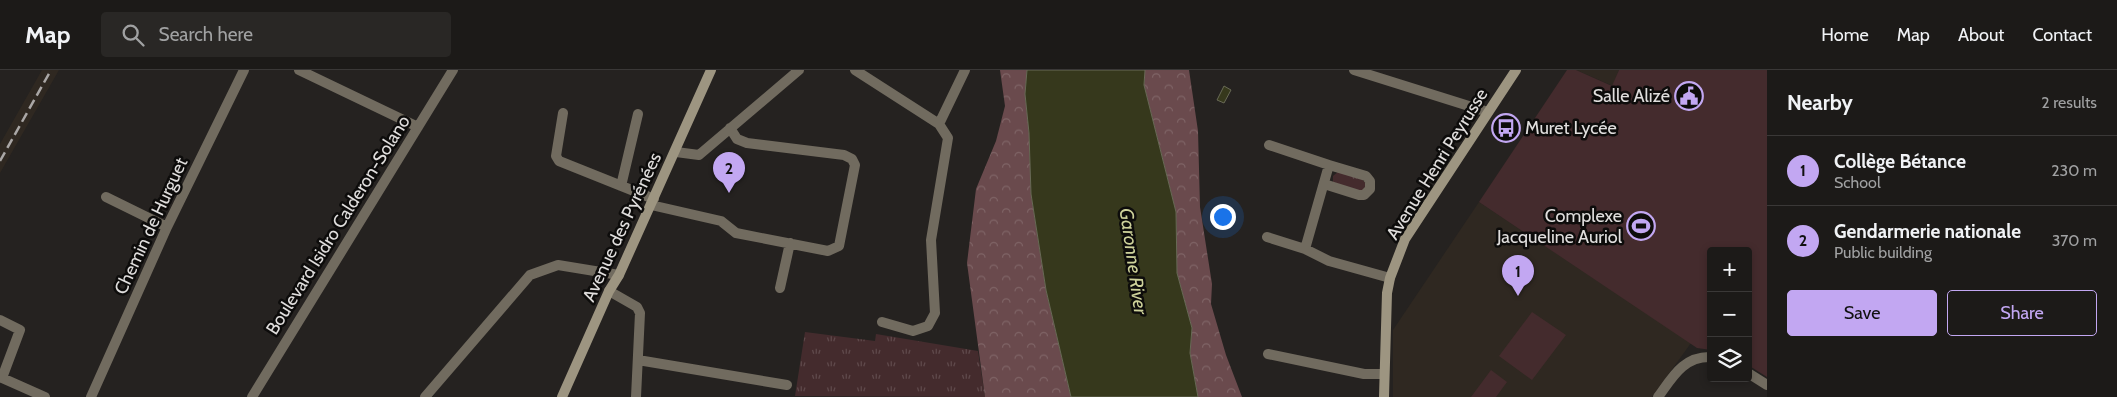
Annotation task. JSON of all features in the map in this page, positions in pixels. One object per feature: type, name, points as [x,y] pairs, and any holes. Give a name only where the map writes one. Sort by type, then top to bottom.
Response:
[{"type":"street","name":"Chemin de Hurguet","points":[[91,397],[167,227],[244,70]]},
{"type":"street","points":[[299,70],[418,127]]},
{"type":"street","name":"Boulevard Isidro Calderon-Solano","points":[[252,397],[453,70]]},
{"type":"street","name":"Avenue des Pyrénées","points":[[562,397],[609,291],[619,275],[676,152],[711,70]]},
{"type":"street","points":[[676,152],[698,154],[799,70]]},
{"type":"street","points":[[855,70],[939,124],[948,138],[932,240],[935,314],[928,326],[913,331],[882,322]]},
{"type":"street","points":[[939,124],[965,70]]},
{"type":"street","points":[[1354,70],[1488,112]]},
{"type":"street","name":"Avenue Henri Peyrusse","points":[[1384,397],[1386,311],[1390,278],[1405,239],[1516,70]]},
{"type":"street","points":[[563,113],[557,159],[562,163],[621,186],[652,202],[722,222],[736,233],[828,251],[839,246],[854,162],[850,157],[742,142],[737,139],[730,128]]},
{"type":"street","points":[[621,186],[638,114]]},
{"type":"street","points":[[1269,145],[1366,176],[1370,180],[1370,189],[1364,194],[1358,195],[1324,184]]},
{"type":"street","points":[[1305,249],[1329,165]]},
{"type":"street","points":[[106,197],[167,227]]},
{"type":"street","points":[[1267,237],[1305,249],[1329,261],[1390,278]]},
{"type":"street","points":[[780,288],[790,243]]},
{"type":"street","points":[[425,397],[530,275],[558,265],[619,275]]},
{"type":"street","points":[[609,291],[637,307],[640,313],[636,397]]},
{"type":"street","points":[[0,320],[20,330],[1,378],[45,397]]},
{"type":"street","points":[[1268,354],[1364,374],[1384,374]]},
{"type":"street","points":[[1658,397],[1680,367],[1698,358],[1707,357]]},
{"type":"street","points":[[638,360],[787,385]]},
{"type":"street","points":[[1752,376],[1767,385]]},
{"type":"shaded area","points":[[42,70],[59,70],[0,173],[0,144]]},
{"type":"shaded area","points":[[1576,70],[1619,70],[1613,86]]},
{"type":"shaded area","points":[[1479,202],[1691,343],[1652,397],[1393,397],[1393,330]]},
{"type":"green space","points":[[1000,70],[1027,70],[1025,94],[1029,133],[1031,194],[1046,290],[1071,397],[985,397],[967,263],[976,189],[996,141],[1005,106]]},
{"type":"green space","points":[[1145,70],[1189,70],[1198,131],[1200,207],[1212,284],[1211,304],[1226,355],[1242,397],[1198,397],[1190,353],[1192,328],[1177,273],[1176,212],[1144,85]]},
{"type":"green space","name":"Complexe Jacqueline Auriol","points":[[1567,70],[1576,70],[1612,86],[1619,70],[1767,70],[1767,377],[1752,368],[1752,247],[1707,247],[1707,349],[1697,348],[1479,202]]},
{"type":"green space","points":[[1338,172],[1361,178],[1367,185],[1361,192],[1333,182],[1333,176]]},
{"type":"green space","points":[[1532,312],[1566,335],[1532,380],[1499,356]]},
{"type":"green space","points":[[805,332],[875,341],[876,334],[978,351],[985,397],[795,396]]},
{"type":"green space","points":[[1491,370],[1507,382],[1496,397],[1471,397]]},
{"type":"water","name":"Garonne River","points":[[1027,70],[1145,70],[1144,85],[1176,212],[1177,273],[1192,328],[1190,353],[1198,397],[1071,397],[1046,290],[1031,194],[1029,133],[1025,94]]},
{"type":"water","points":[[1224,86],[1231,90],[1224,103],[1217,100]]},
{"type":"railway","points":[[0,161],[51,70]]},
{"type":"place","name":"Salle Alizé","points":[[1689,96]]},
{"type":"place","name":"Muret Lycée","points":[[1506,128]]},
{"type":"place","name":"Gendarmerie nationale","points":[[729,193]]},
{"type":"place","name":"Complexe Jacqueline Auriol","points":[[1641,226]]},
{"type":"place","name":"Collège Bétance","points":[[1518,296]]}]
